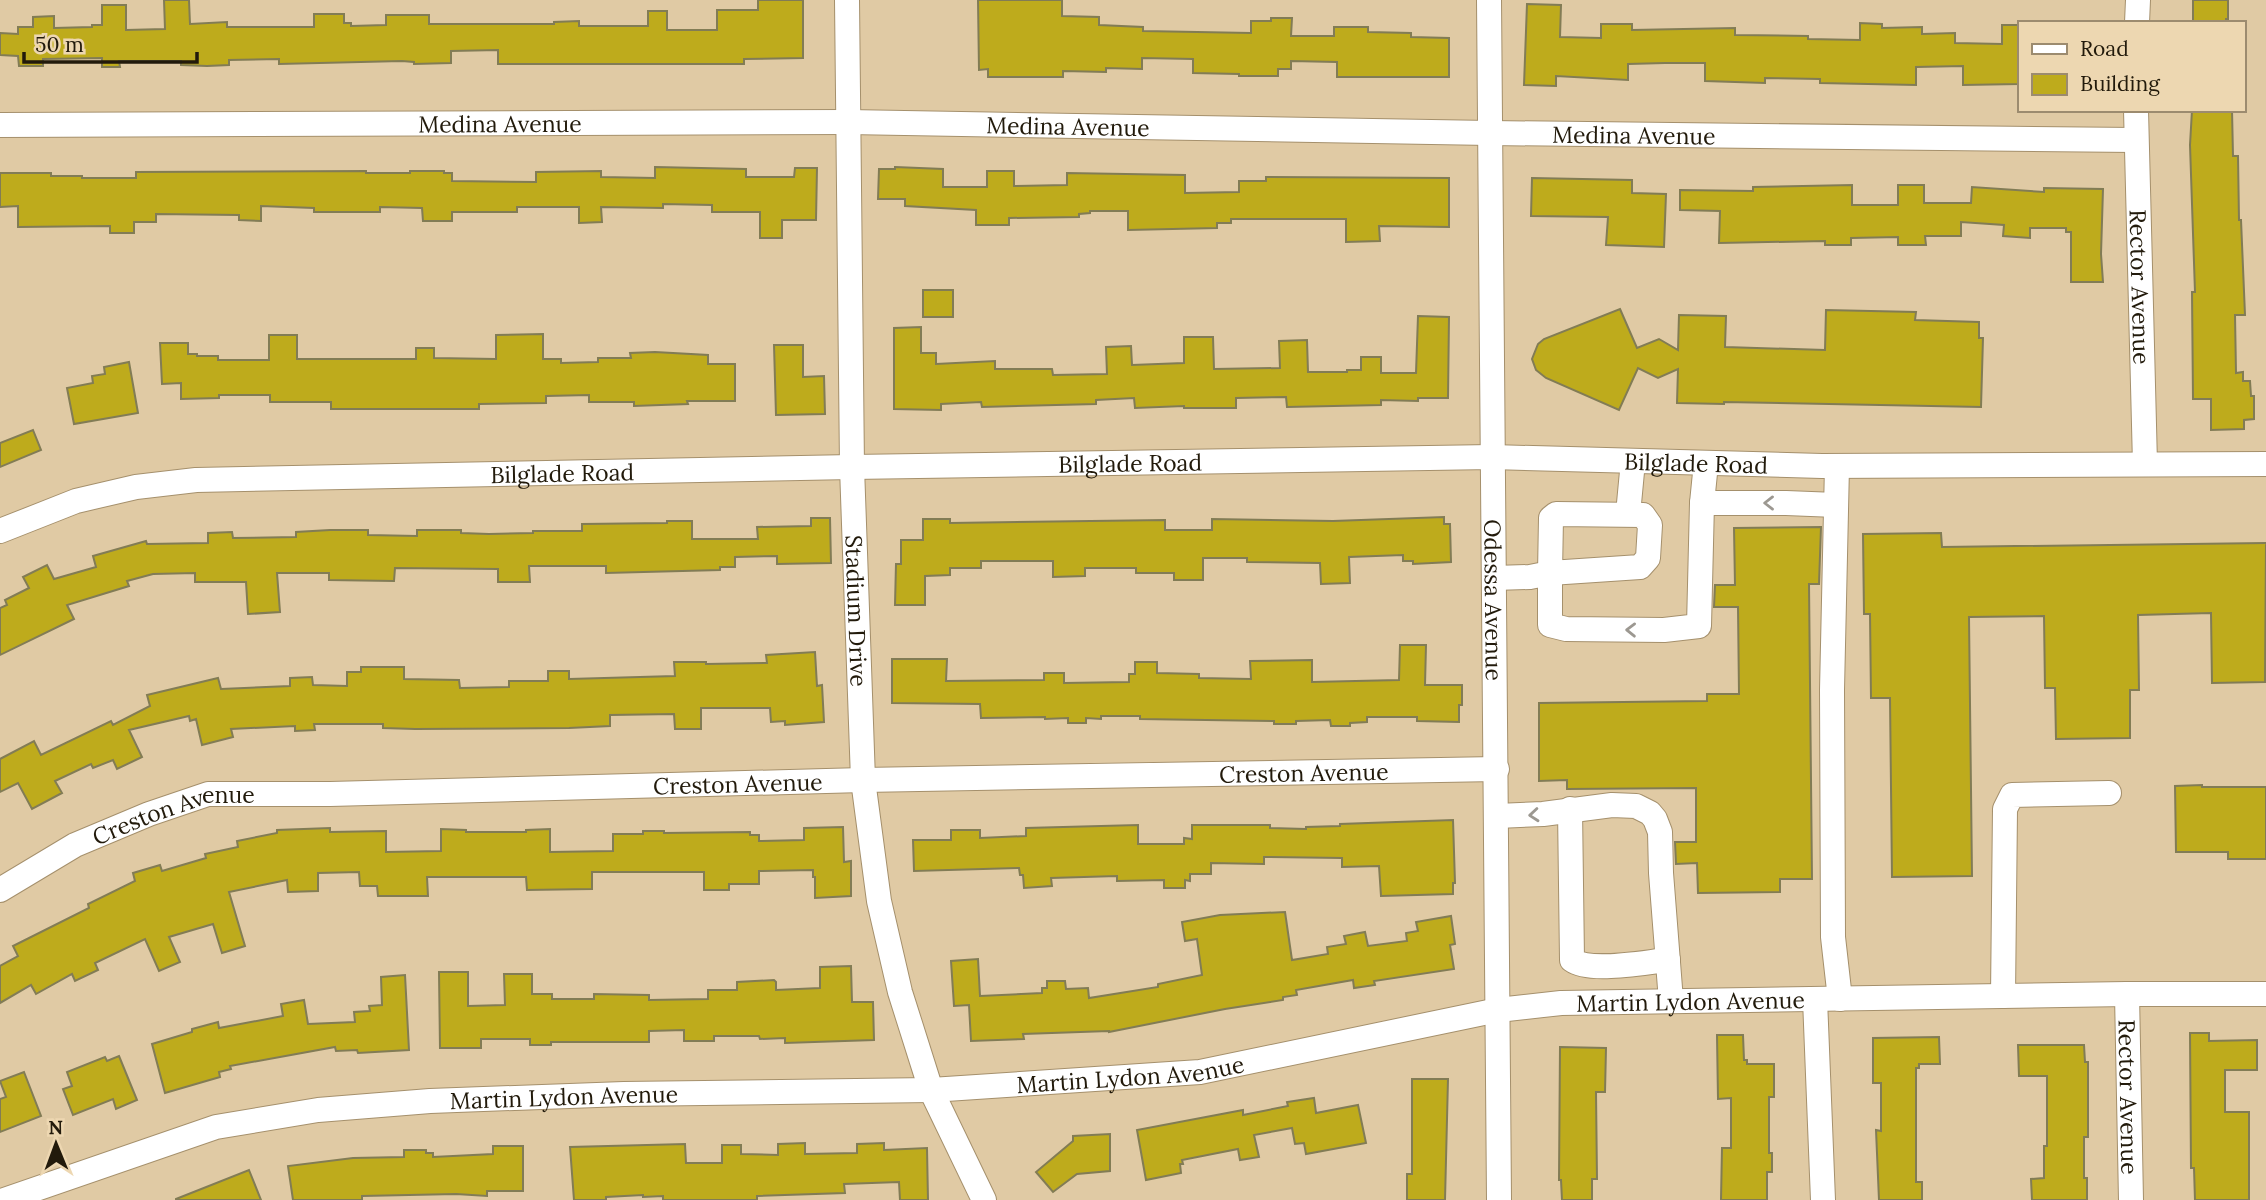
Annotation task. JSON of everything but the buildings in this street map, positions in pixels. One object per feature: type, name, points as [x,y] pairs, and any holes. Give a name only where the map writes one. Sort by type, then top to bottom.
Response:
[{"type":"street","name":"Stadium Drive","points":[[847,0],[852,467],[863,780],[879,901],[900,992],[931,1090],[984,1200]]},
{"type":"street","name":"Odessa Avenue","points":[[1489,0],[1499,1200]]},
{"type":"street","points":[[2137,0],[2137,21]]},
{"type":"street","name":"Rector Avenue","points":[[2136,112],[2144,464]]},
{"type":"street","name":"Medina Avenue","points":[[0,125],[848,122],[2135,140]]},
{"type":"street","name":"Bilglade Road","points":[[0,531],[76,501],[136,486],[196,481],[1492,457],[1837,466],[2266,464]]},
{"type":"street","points":[[1628,514],[1633,461]]},
{"type":"street","points":[[1494,578],[1530,577],[1550,573],[1640,567],[1648,558],[1650,525],[1643,515],[1556,514],[1551,518],[1550,573],[1550,625],[1566,629],[1664,630],[1699,626],[1702,503],[1706,463]]},
{"type":"street","points":[[1837,466],[1832,691],[1833,937],[1840,999]]},
{"type":"street","points":[[1702,503],[1836,505]]},
{"type":"street","name":"Creston Avenue","points":[[0,890],[75,845],[149,814],[208,794],[330,794],[863,780],[1497,769]]},
{"type":"street","points":[[2003,996],[2005,809],[2008,802],[2012,795],[2109,793]]},
{"type":"street","points":[[1497,816],[1543,814],[1612,805],[1636,806],[1650,813],[1660,832],[1671,1001]]},
{"type":"street","points":[[1570,809],[1572,960],[1577,964],[1597,966],[1668,960]]},
{"type":"street","name":"Rector Avenue","points":[[2127,994],[2131,1200]]},
{"type":"street","name":"Martin Lydon Avenue","points":[[4,1200],[216,1127],[318,1110],[430,1101],[624,1094],[931,1090],[1200,1072],[1498,1010],[1561,1003],[2266,994]]},
{"type":"street","points":[[1815,999],[1823,1200]]}]
